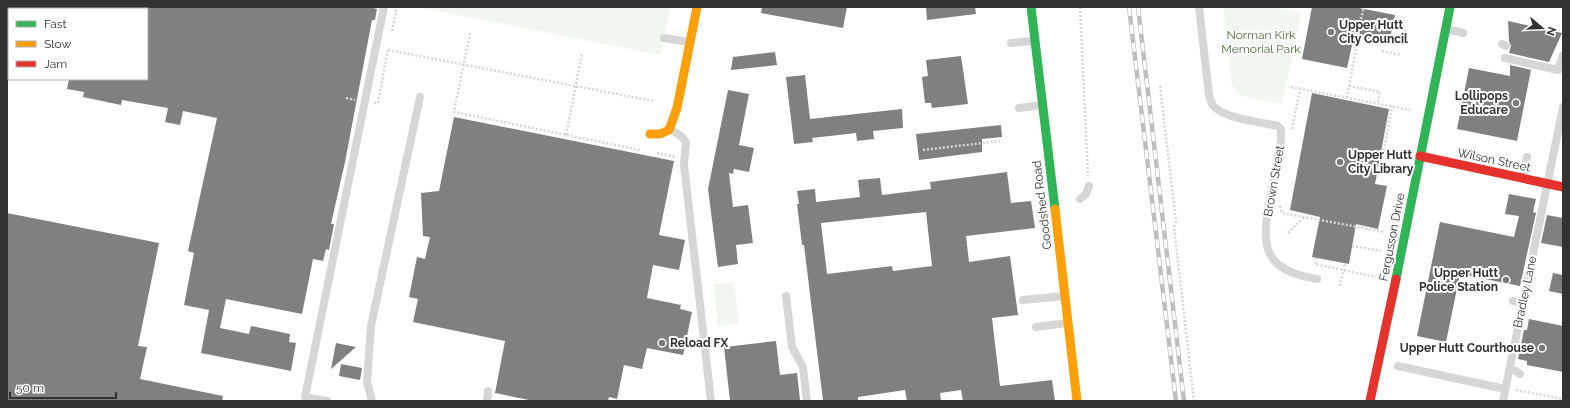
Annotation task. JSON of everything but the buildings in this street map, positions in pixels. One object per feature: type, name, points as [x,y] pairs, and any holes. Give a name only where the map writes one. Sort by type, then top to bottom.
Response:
[{"type":"street","points":[[650,134],[660,134],[669,128],[677,108],[698,7]]},
{"type":"street","name":"Goodshed Road","points":[[1031,7],[1078,401]]},
{"type":"street","name":"Fergusson Drive","points":[[1370,401],[1401,255],[1450,7]]},
{"type":"street","name":"Wilson Street","points":[[1420,156],[1563,187]]},
{"type":"street","name":"Fergusson Drive","points":[[1364,401],[1375,378]]},
{"type":"lane","points":[[327,401],[305,397],[384,7]]},
{"type":"lane","name":"Brown Street","points":[[1199,7],[1209,95],[1213,105],[1220,111],[1230,116],[1278,126],[1281,129],[1281,141],[1267,213],[1265,233],[1266,247],[1274,261],[1286,271],[1302,277],[1317,279]]},
{"type":"lane","points":[[1446,29],[1463,33]]},
{"type":"lane","points":[[664,38],[690,43]]},
{"type":"lane","points":[[1011,43],[1035,40]]},
{"type":"lane","points":[[1505,58],[1558,70],[1560,57]]},
{"type":"lane","points":[[372,401],[367,382],[371,326],[420,97]]},
{"type":"lane","points":[[1019,108],[1042,105]]},
{"type":"lane","name":"Bradley Lane","points":[[1503,401],[1563,107]]},
{"type":"lane","points":[[669,128],[681,136],[686,142],[684,164],[711,401]]},
{"type":"lane","points":[[1522,177],[1527,157]]},
{"type":"lane","points":[[1080,199],[1086,194],[1089,186]]},
{"type":"lane","points":[[1023,300],[1065,295]]},
{"type":"lane","points":[[786,296],[792,347],[803,367],[807,401]]},
{"type":"lane","points":[[1513,301],[1523,303]]},
{"type":"lane","points":[[1036,327],[1068,323]]},
{"type":"lane","points":[[1503,347],[1513,349]]},
{"type":"lane","points":[[1398,366],[1505,389]]},
{"type":"lane","points":[[1509,369],[1520,374]]},
{"type":"lane","points":[[487,401],[488,391]]},
{"type":"path","points":[[1080,7],[1089,186]]},
{"type":"path","points":[[1361,19],[1364,7]]},
{"type":"path","points":[[1365,24],[1406,31]]},
{"type":"path","points":[[1347,98],[1360,26]]},
{"type":"path","points":[[1377,44],[1380,27]]},
{"type":"path","points":[[470,33],[454,112],[647,151]]},
{"type":"path","points":[[378,103],[388,50],[653,101]]},
{"type":"path","points":[[1382,51],[1401,55]]},
{"type":"path","points":[[566,135],[582,54]]},
{"type":"path","points":[[1160,86],[1176,222],[1174,227],[1194,401]]},
{"type":"path","points":[[1349,86],[1380,92],[1378,104]]},
{"type":"path","points":[[1291,87],[1410,110]]},
{"type":"path","points":[[1392,106],[1380,166],[1398,169]]},
{"type":"path","points":[[923,150],[1000,141]]},
{"type":"path","points":[[655,153],[677,157]]},
{"type":"path","points":[[1282,213],[1385,232]]},
{"type":"path","points":[[1288,233],[1305,217]]},
{"type":"path","points":[[1352,246],[1381,251]]},
{"type":"path","points":[[1316,258],[1315,264],[1376,277]]},
{"type":"path","points":[[1340,286],[1345,263]]},
{"type":"path","points":[[1505,389],[1563,399]]},
{"type":"green space","points":[[417,7],[671,7],[661,55]]},
{"type":"green space","name":"Norman Kirk Memorial Park","points":[[1223,7],[1271,7],[1302,13],[1282,104],[1242,96],[1232,85]]},
{"type":"green space","points":[[734,282],[739,323],[718,326],[713,284]]},
{"type":"railway","points":[[1129,7],[1176,401]]},
{"type":"railway","points":[[1138,7],[1184,401]]},
{"type":"traffic: fast","points":[[1031,7],[1055,209]]},
{"type":"traffic: fast","points":[[1396,279],[1450,7]]},
{"type":"traffic: slow","points":[[650,134],[660,134],[669,130],[677,108],[697,7]]},
{"type":"traffic: slow","points":[[1055,209],[1077,401]]},
{"type":"traffic: jam","points":[[1420,156],[1563,187]]},
{"type":"traffic: jam","points":[[1370,401],[1396,279]]},
{"type":"place","name":"Upper Hutt City Council","points":[[1331,32]]},
{"type":"place","name":"Lollipops Educare","points":[[1516,103]]},
{"type":"place","name":"Upper Hutt City Library","points":[[1340,162]]},
{"type":"place","name":"Upper Hutt Police Station","points":[[1506,280]]},
{"type":"place","name":"Reload FX","points":[[662,343]]},
{"type":"place","name":"Upper Hutt Courthouse","points":[[1542,348]]}]
